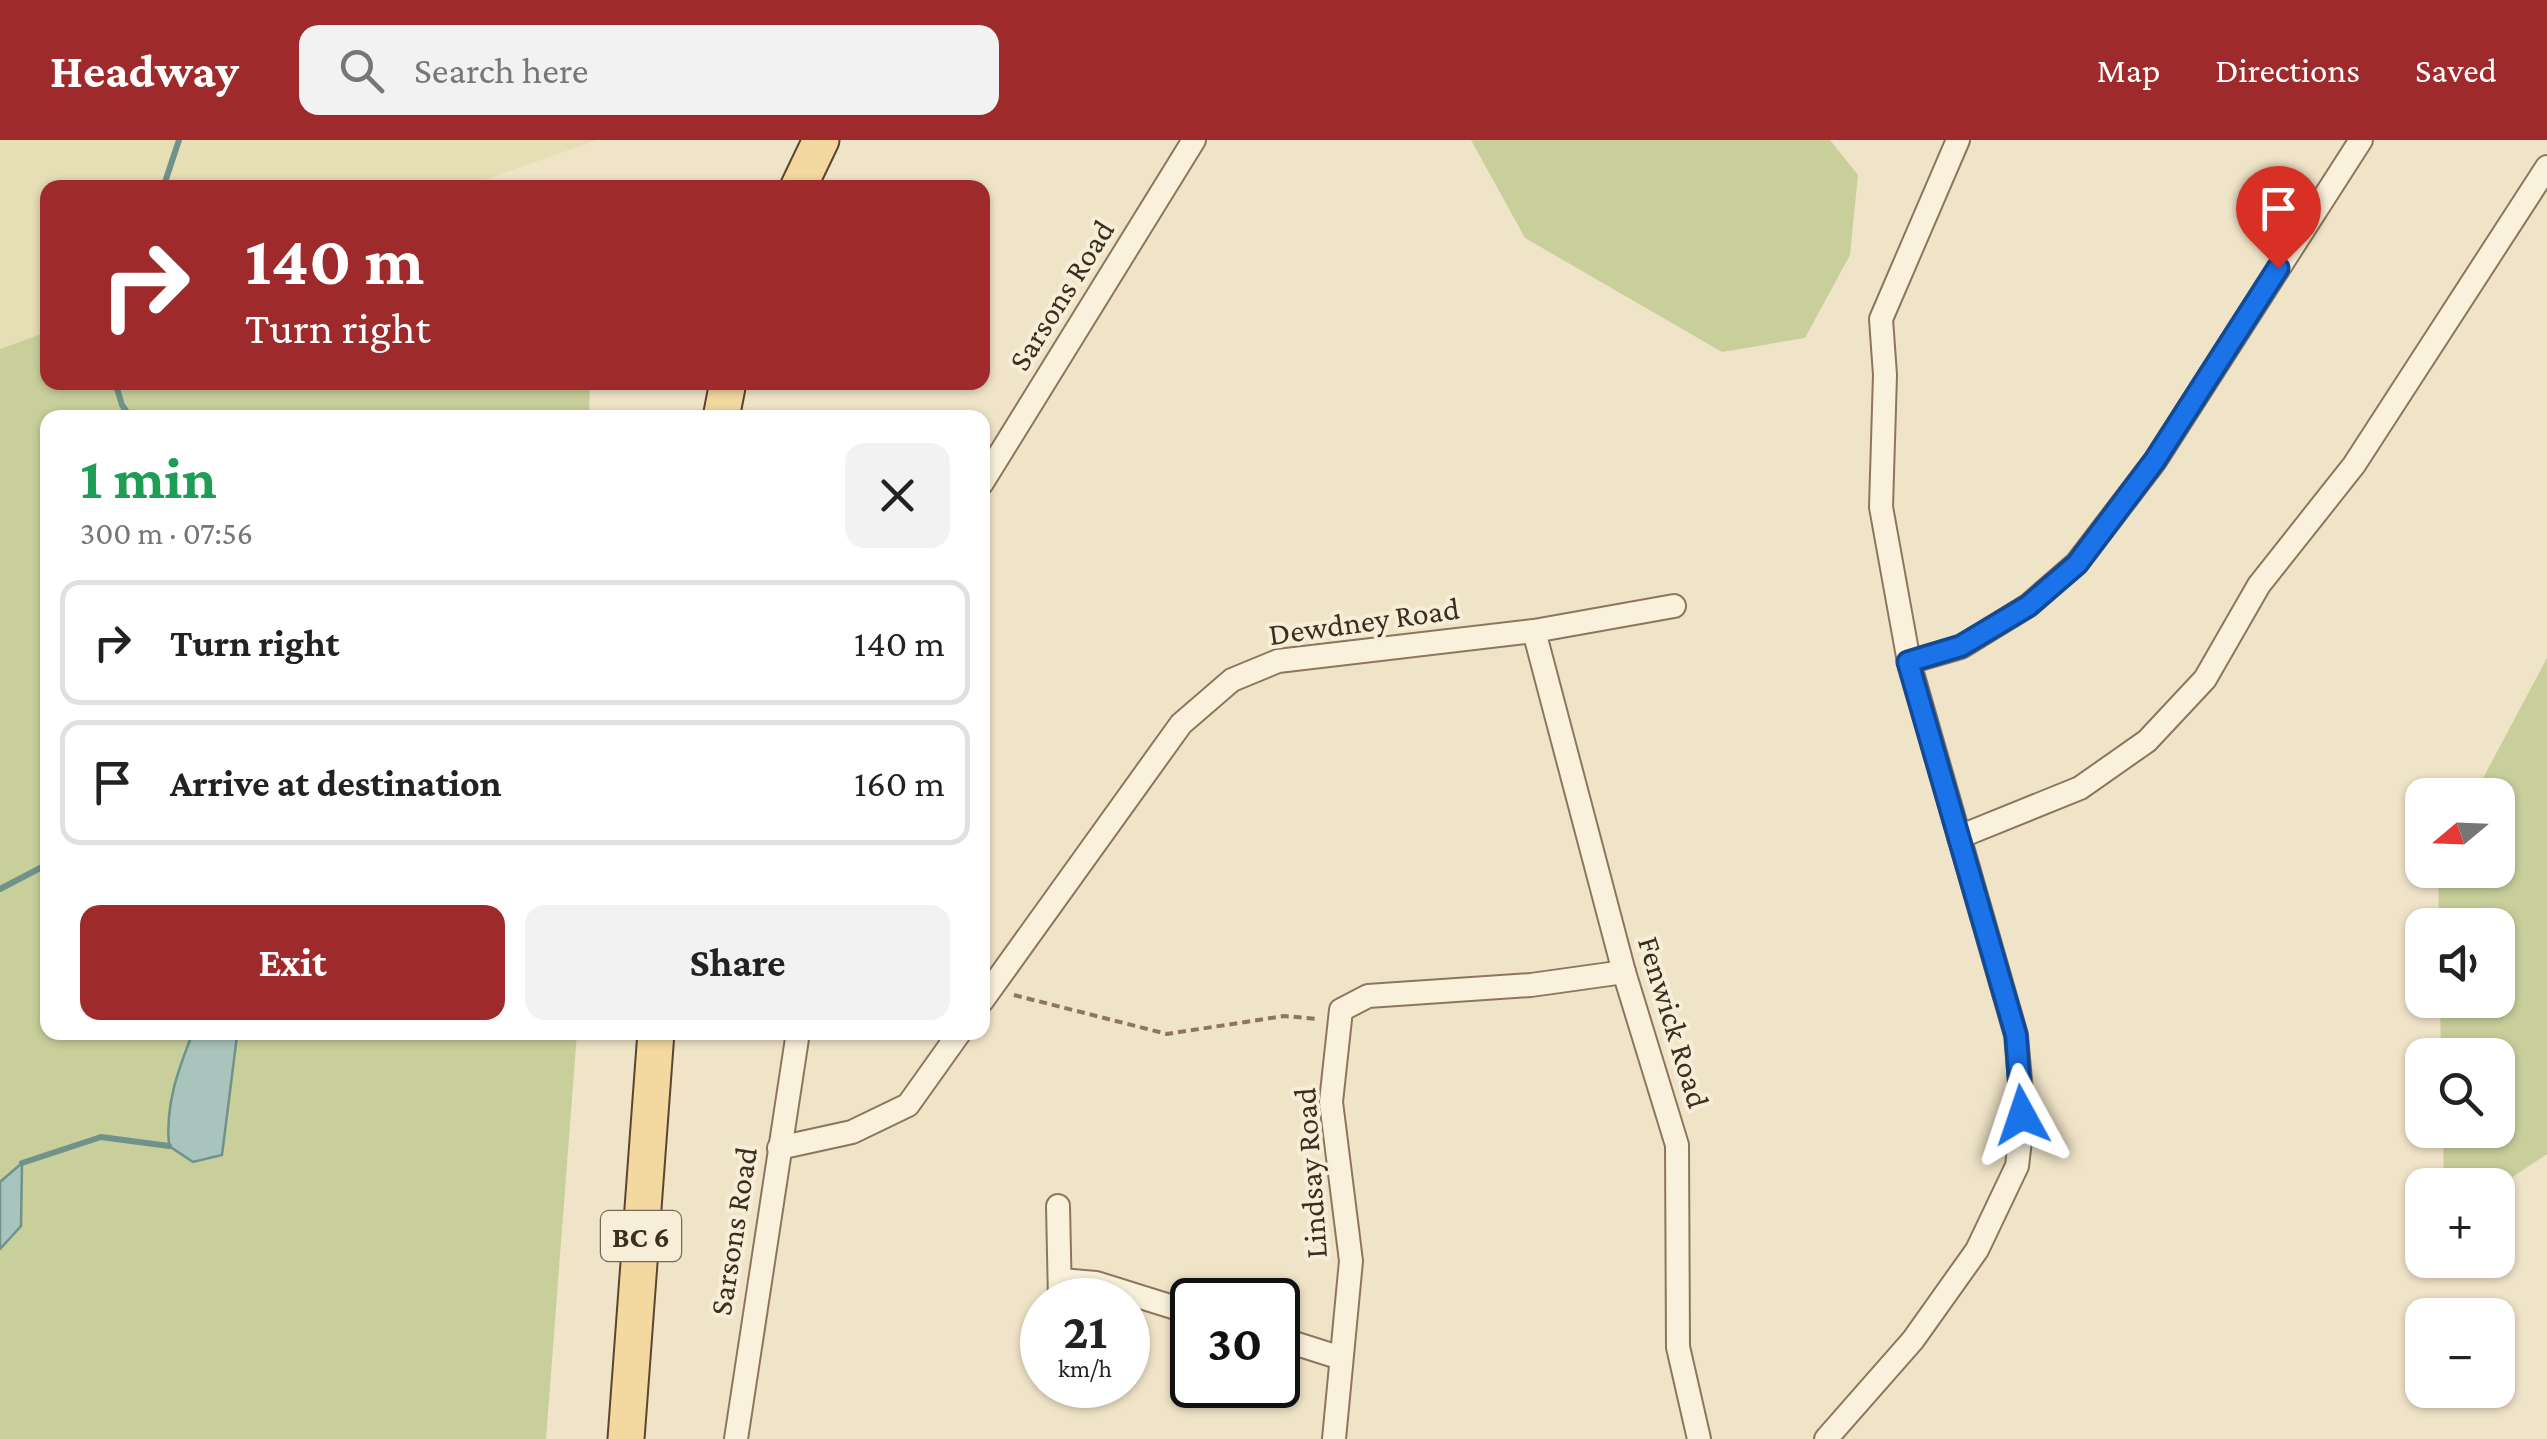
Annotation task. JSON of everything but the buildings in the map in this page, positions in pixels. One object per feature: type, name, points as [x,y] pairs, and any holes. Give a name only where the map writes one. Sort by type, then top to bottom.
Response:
[{"type":"main road","points":[[802,180],[821,140]]},
{"type":"main road","name":"BC 6","points":[[626,1439],[655,1040]]},
{"type":"street","name":"Sarsons Road","points":[[990,470],[1194,140]]},
{"type":"street","points":[[1826,1439],[1913,1340],[1978,1250],[2016,1166],[2022,1115],[2016,1035],[1908,662],[1881,506],[1885,375],[1881,319],[1958,140]]},
{"type":"street","points":[[1908,662],[1961,646],[2028,606],[2077,564],[2155,460],[2361,140]]},
{"type":"street","points":[[1959,837],[2080,788],[2146,741],[2205,679],[2258,585],[2354,464],[2547,166]]},
{"type":"street","name":"Dewdney Road","points":[[990,992],[1181,724],[1232,680],[1278,661],[1534,631],[1674,606]]},
{"type":"street","name":"Fenwick Road","points":[[1534,631],[1624,972],[1677,1145],[1678,1347],[1698,1439]]},
{"type":"street","points":[[1340,1010],[1368,996],[1531,985],[1624,972]]},
{"type":"street","name":"Lindsay Road","points":[[1334,1439],[1351,1261],[1332,1102],[1340,1010]]},
{"type":"street","name":"Sarsons Road","points":[[736,1439],[797,1040]]},
{"type":"street","points":[[779,1148],[852,1132],[908,1105],[954,1040]]},
{"type":"street","points":[[1058,1206],[1060,1278]]},
{"type":"street","points":[[1300,1345],[1341,1358]]},
{"type":"path","points":[[990,997],[1167,1034],[1284,1016],[1317,1020],[1340,1010]]},
{"type":"shaded area","points":[[0,140],[597,140],[485,180],[40,180],[40,335],[0,349]]},
{"type":"green space","points":[[1471,140],[1830,140],[1858,175],[1850,255],[1805,338],[1722,352],[1525,238]]},
{"type":"green space","points":[[40,335],[40,390],[590,390],[589,410],[40,410],[40,1040],[576,1040],[546,1439],[0,1439],[0,349]]},
{"type":"green space","points":[[2547,658],[2547,1154],[2515,1176],[2515,1168],[2444,1168],[2443,1148],[2515,1148],[2515,1038],[2441,1038],[2440,1018],[2515,1018],[2515,908],[2439,908],[2438,888],[2515,888],[2515,778],[2483,778]]},
{"type":"water","points":[[190,1040],[236,1040],[222,1155],[193,1162],[169,1146],[169,1116]]},
{"type":"water","points":[[22,1163],[21,1226],[0,1249],[0,1182]]},
{"type":"waterway","points":[[166,180],[179,140]]},
{"type":"waterway","points":[[117,390],[125,410]]},
{"type":"waterway","points":[[0,889],[40,868]]},
{"type":"waterway","points":[[22,1163],[101,1137],[169,1146]]},
{"type":"route","points":[[2022,1115],[2016,1035],[1908,662],[1961,646],[2028,606],[2077,564],[2155,460],[2278,268]]}]
